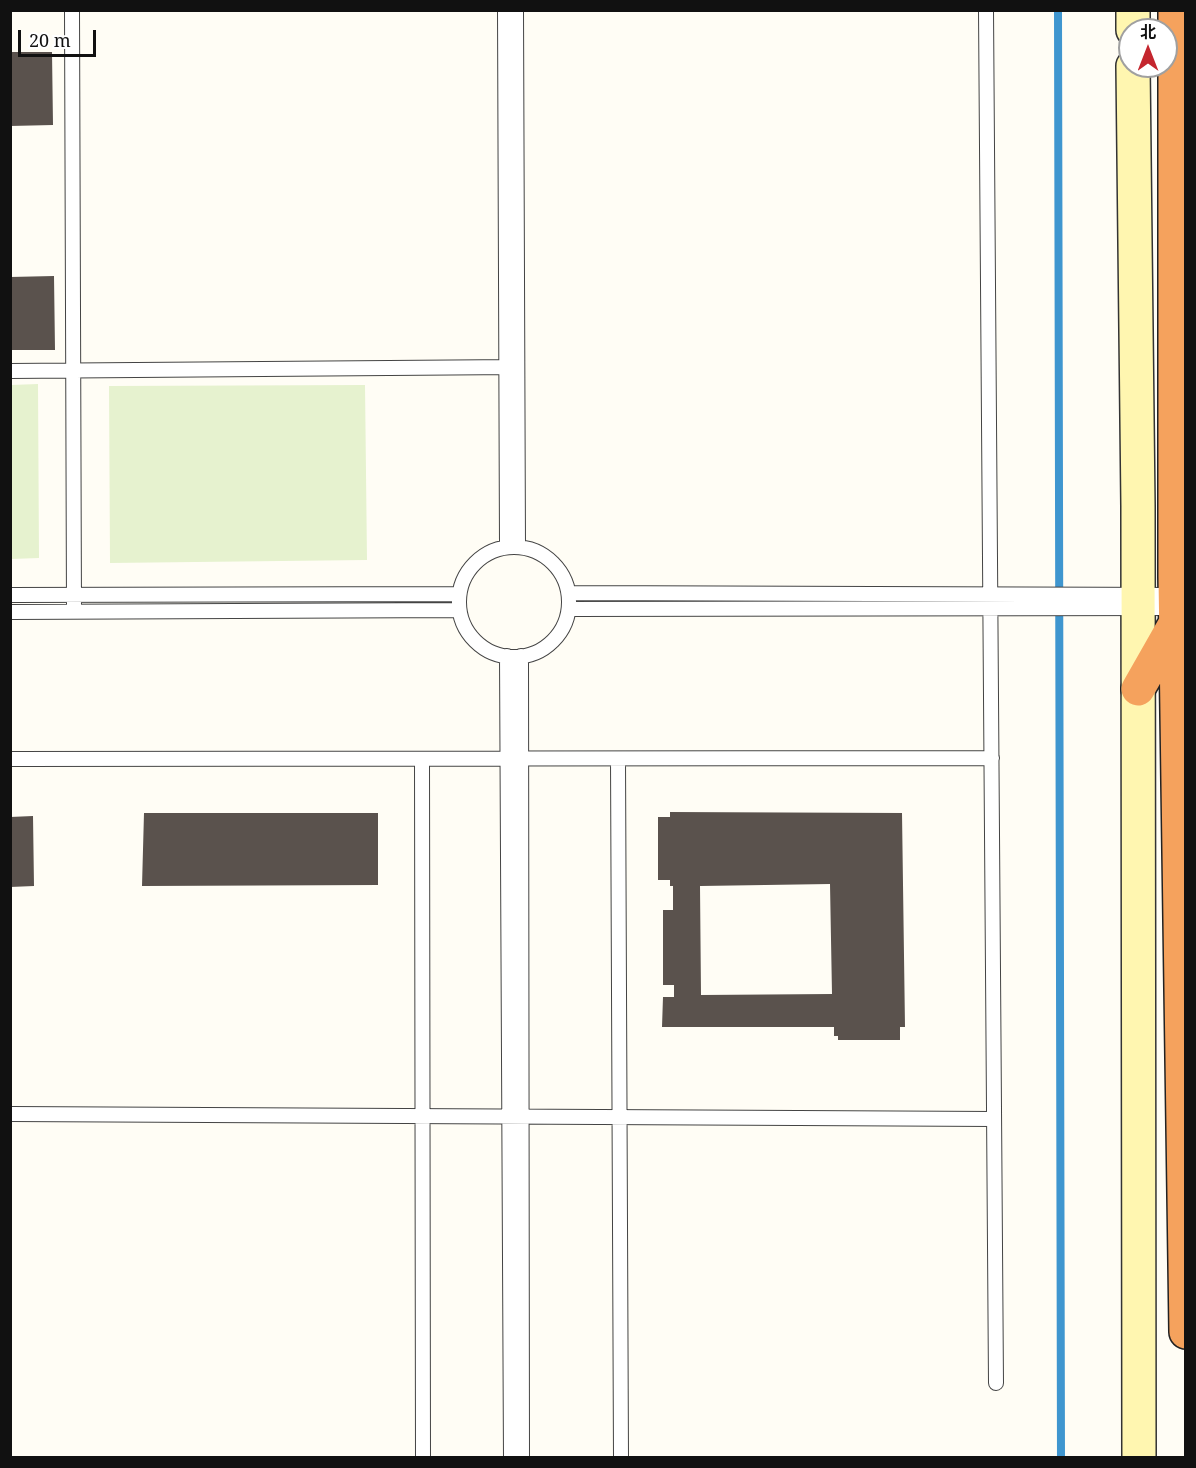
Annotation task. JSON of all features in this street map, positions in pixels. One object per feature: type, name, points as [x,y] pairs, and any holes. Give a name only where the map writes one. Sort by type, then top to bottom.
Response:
[{"type":"highway","points":[[1175,10],[1176,600],[1185,1332]]},
{"type":"highway","points":[[1137,689],[1176,600]]},
{"type":"street","points":[[1133,78],[1137,506],[1139,1458]]},
{"type":"street","points":[[1137,506],[1176,600]]},
{"type":"lane","points":[[72,10],[74,611]]},
{"type":"lane","points":[[505,10],[513,548]]},
{"type":"lane","points":[[512,367],[516,10]]},
{"type":"lane","points":[[986,10],[996,1383]]},
{"type":"lane","points":[[10,371],[512,367]]},
{"type":"lane","points":[[513,548],[542,554],[564,577],[569,592],[569,609],[565,624],[556,638],[544,648],[514,656],[483,647],[471,637],[459,610],[459,594],[463,580],[471,567],[483,556],[513,548]]},
{"type":"lane","points":[[569,592],[992,594],[1045,601],[1072,609],[1176,600]]},
{"type":"lane","points":[[10,595],[459,594]]},
{"type":"lane","points":[[569,609],[992,609],[1045,601],[1072,594],[1137,602]]},
{"type":"lane","points":[[10,612],[459,610]]},
{"type":"lane","points":[[511,1458],[515,1118],[514,656]]},
{"type":"lane","points":[[10,759],[992,758]]},
{"type":"lane","points":[[422,759],[423,1458]]},
{"type":"lane","points":[[618,759],[621,1458]]},
{"type":"lane","points":[[10,1114],[422,1118],[994,1119]]},
{"type":"lane","points":[[515,1118],[522,1458]]},
{"type":"green space","points":[[38,384],[39,558],[11,559],[11,385]]},
{"type":"green space","points":[[365,385],[367,560],[110,563],[109,386]]},
{"type":"building","points":[[10,52],[52,52],[53,125],[10,126]]},
{"type":"building","points":[[54,276],[55,350],[10,350],[10,277]]},
{"type":"building","points":[[670,812],[902,813],[905,1027],[900,1027],[900,1040],[838,1040],[838,1036],[834,1036],[834,1027],[662,1027],[663,997],[674,997],[674,985],[663,985],[663,910],[673,910],[673,886],[670,886],[670,880],[658,880],[658,817],[670,817]],"holes":[[[830,884],[832,994],[701,995],[700,886]]]},
{"type":"building","points":[[144,813],[378,813],[378,885],[142,886]]},
{"type":"building","points":[[33,816],[34,886],[10,887],[10,817]]},
{"type":"waterway","points":[[1058,10],[1061,1458]]}]
